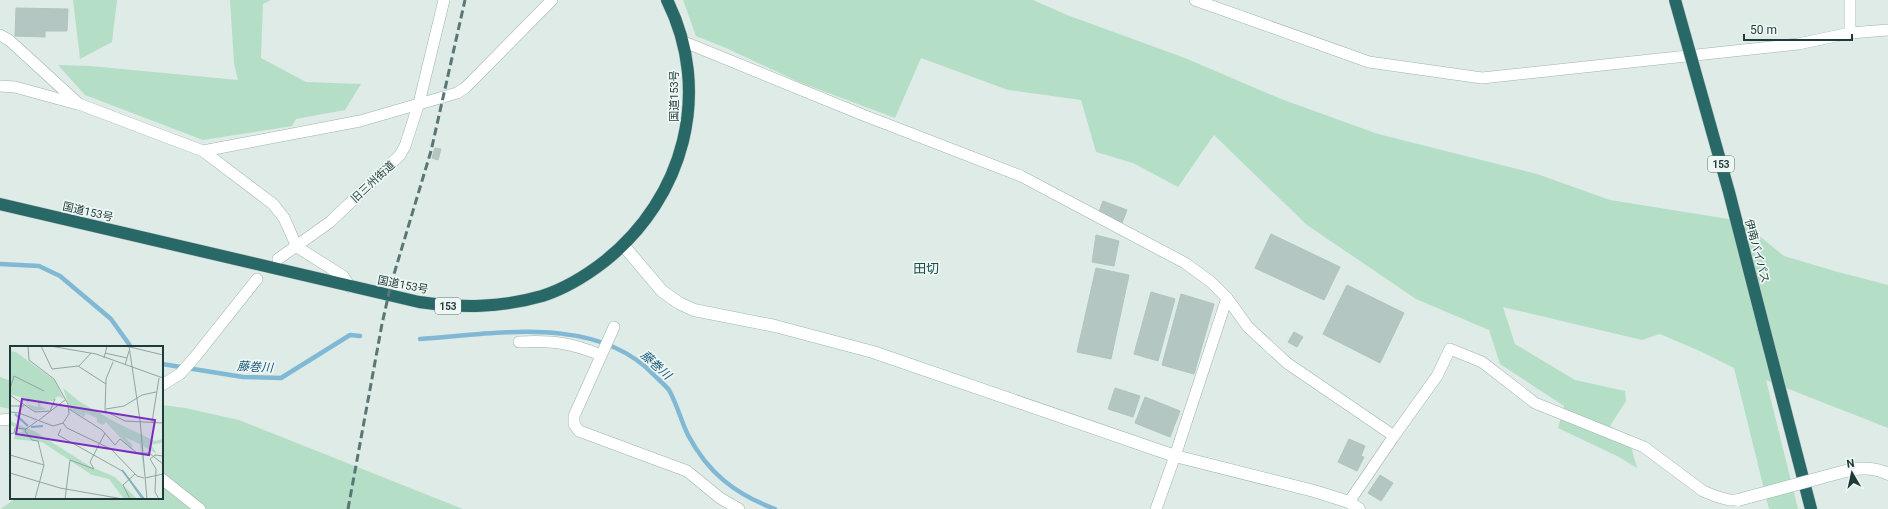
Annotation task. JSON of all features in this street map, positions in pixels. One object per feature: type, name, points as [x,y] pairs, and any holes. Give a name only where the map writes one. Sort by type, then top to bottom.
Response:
[{"type":"highway","name":"国道153号","points":[[0,204],[419,302],[455,307],[490,306],[514,303],[543,296],[578,279],[596,268],[623,246],[643,224],[655,205],[680,156],[689,111],[688,72],[682,41],[673,12],[667,0]]},
{"type":"highway","name":"伊南バイパス","points":[[1675,0],[1729,192],[1811,509]]},
{"type":"street","name":"旧三州街道","points":[[278,259],[298,247],[330,222],[394,163],[405,146],[419,103],[444,0]]},
{"type":"street","points":[[203,151],[360,121],[457,92],[466,88],[552,0]]},
{"type":"street","points":[[1195,0],[1369,62],[1482,78],[1798,44],[1850,33],[1888,30]]},
{"type":"street","points":[[1850,0],[1850,33]]},
{"type":"street","points":[[0,35],[9,40],[79,104]]},
{"type":"street","points":[[682,41],[863,115],[1021,176],[1185,263],[1211,282],[1227,298],[1248,327],[1287,363],[1394,436]]},
{"type":"street","points":[[0,86],[15,87],[79,104],[203,151],[273,204],[284,218],[298,247],[343,276],[350,287]]},
{"type":"street","points":[[623,246],[662,291],[679,303],[694,310],[776,326],[873,352],[1176,456],[1314,491],[1354,506],[1394,436],[1437,376],[1450,349],[1482,362],[1535,403],[1644,447],[1703,490],[1715,496],[1729,500],[1738,500],[1853,469],[1866,468],[1880,470],[1888,474]]},
{"type":"street","points":[[163,384],[180,374],[195,358],[258,279]]},
{"type":"street","points":[[1156,509],[1176,456],[1227,298]]},
{"type":"street","points":[[612,332],[574,416],[574,424],[579,431],[687,471],[720,498],[739,509]]},
{"type":"street","points":[[519,342],[547,341],[577,346],[602,354]]},
{"type":"street","points":[[0,420],[10,419]]},
{"type":"street","points":[[163,480],[200,509]]},
{"type":"green space","points":[[73,0],[117,0],[112,42],[80,59]]},
{"type":"green space","points":[[230,0],[271,0],[263,4],[261,58],[306,82],[361,84],[345,110],[296,119],[292,126],[203,140],[85,95],[58,65],[90,66],[238,80],[234,63]]},
{"type":"green space","points":[[683,0],[1033,0],[1067,15],[1185,58],[1281,99],[1378,134],[1537,174],[1610,200],[1741,221],[1784,256],[1888,285],[1888,428],[1766,380],[1798,509],[1769,509],[1734,368],[1660,334],[1642,340],[1503,307],[1515,344],[1575,380],[1625,391],[1626,401],[1610,426],[1628,436],[1637,468],[1619,457],[1558,428],[1564,406],[1500,364],[1489,330],[1416,299],[1307,225],[1214,135],[1178,187],[1133,163],[1096,152],[1081,100],[1008,90],[921,58],[895,118],[799,82],[726,48],[696,36]]},
{"type":"green space","points":[[0,377],[10,381],[10,409],[0,407]]},
{"type":"green space","points":[[163,405],[185,408],[239,420],[463,509],[1,509],[15,499],[163,499]]},
{"type":"building","points":[[16,8],[68,9],[67,31],[45,31],[45,37],[15,36]]},
{"type":"building","points":[[435,148],[441,149],[438,160],[432,158]]},
{"type":"building","points":[[1103,201],[1127,210],[1122,223],[1098,214]]},
{"type":"building","points":[[1271,234],[1340,267],[1324,300],[1255,268]]},
{"type":"building","points":[[1096,235],[1119,241],[1114,266],[1092,262]]},
{"type":"building","points":[[1096,268],[1129,275],[1111,359],[1077,352]]},
{"type":"building","points":[[1347,285],[1404,313],[1380,363],[1323,334]]},
{"type":"building","points":[[1151,292],[1175,299],[1158,361],[1134,354]]},
{"type":"building","points":[[1181,294],[1214,304],[1194,374],[1162,365]]},
{"type":"building","points":[[1294,332],[1303,337],[1297,347],[1288,342]]},
{"type":"building","points":[[1115,388],[1140,396],[1133,417],[1108,409]]},
{"type":"building","points":[[1145,397],[1180,411],[1170,437],[1135,423]]},
{"type":"building","points":[[1349,439],[1365,446],[1361,456],[1364,457],[1357,471],[1338,462]]},
{"type":"building","points":[[1380,475],[1393,483],[1381,501],[1368,493]]},
{"type":"waterway","name":"藤巻川","points":[[0,264],[39,266],[60,276],[111,319],[130,346]]},
{"type":"waterway","name":"藤巻川","points":[[420,339],[512,332],[543,332],[574,335],[604,343],[630,356],[664,384],[669,390],[688,435],[696,448],[704,460],[724,481],[747,496],[775,509]]},
{"type":"waterway","name":"藤巻川","points":[[163,364],[243,377],[281,378],[350,335],[360,336]]},
{"type":"railway","points":[[348,509],[382,324],[391,284],[431,151],[465,0]]},
{"type":"district","name":"田切","points":[[926,268]]}]
